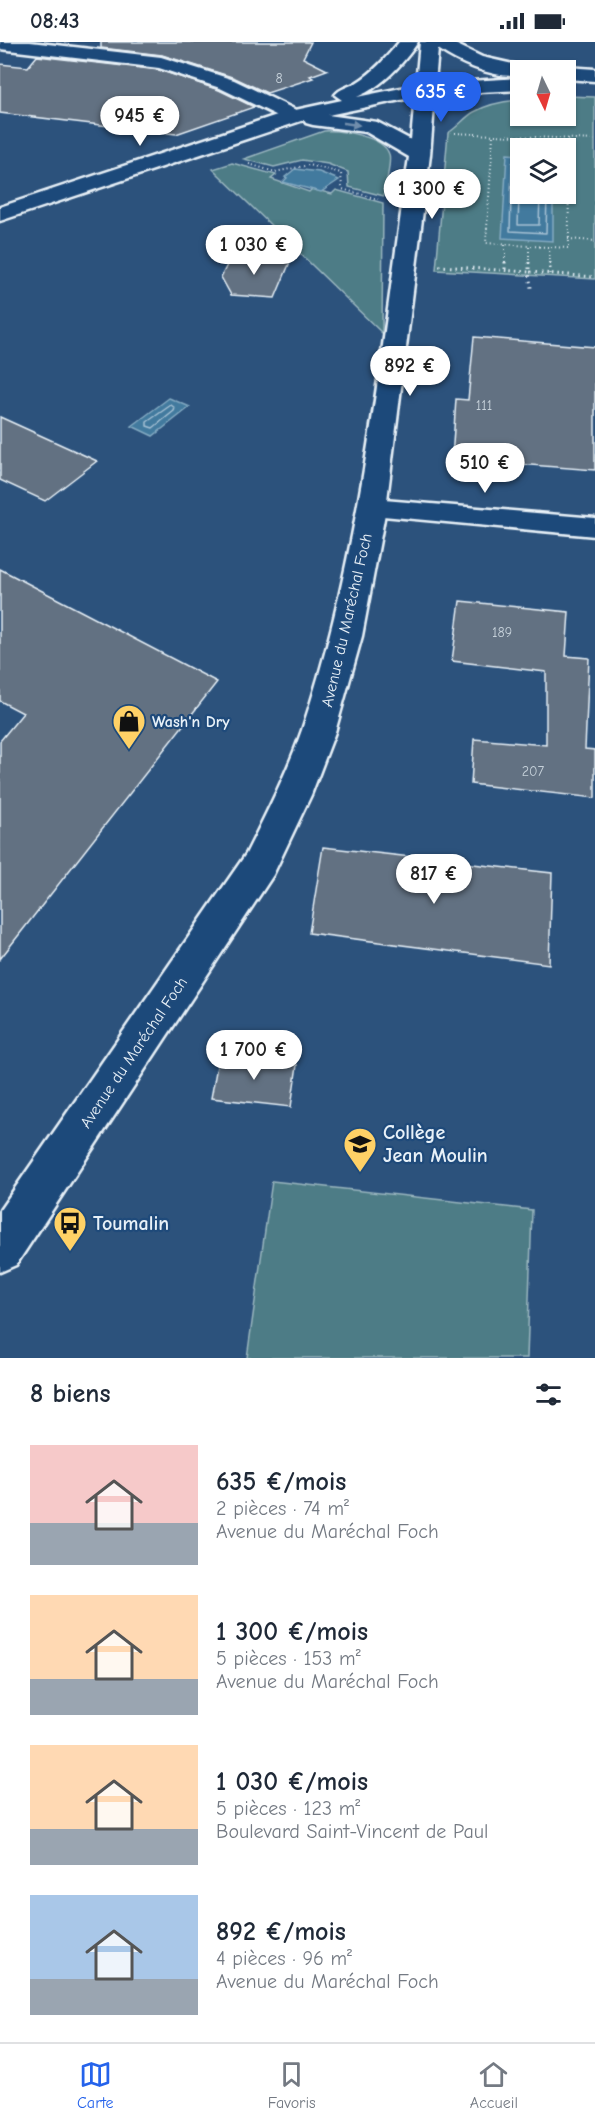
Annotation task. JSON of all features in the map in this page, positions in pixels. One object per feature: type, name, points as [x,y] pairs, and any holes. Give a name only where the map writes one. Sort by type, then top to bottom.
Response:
[{"type":"main road","points":[[0,214],[293,116],[362,88],[386,70],[409,42]]},
{"type":"main road","name":"Avenue du Maréchal Foch","points":[[0,1249],[260,864],[293,795],[318,732],[346,636],[372,508],[420,155],[429,42]]},
{"type":"main road","points":[[439,42],[459,56],[478,64],[510,68]]},
{"type":"main road","points":[[0,44],[161,63],[227,84],[293,116],[370,126],[420,155]]},
{"type":"main road","points":[[576,74],[595,75]]},
{"type":"main road","points":[[576,84],[595,83]]},
{"type":"main road","points":[[293,116],[424,89],[510,85]]},
{"type":"main road","points":[[372,508],[595,527]]},
{"type":"path","points":[[422,117],[454,119],[448,133],[543,138]]},
{"type":"path","points":[[493,136],[486,243],[568,248],[568,204]]},
{"type":"path","points":[[576,139],[595,140]]},
{"type":"path","points":[[195,149],[275,172],[309,165],[341,174],[342,189],[413,210]]},
{"type":"path","points":[[568,238],[595,241]]},
{"type":"path","points":[[505,244],[505,271]]},
{"type":"path","points":[[529,246],[531,288]]},
{"type":"path","points":[[549,247],[550,274]]},
{"type":"path","points":[[405,264],[595,277]]},
{"type":"green space","points":[[576,96],[595,97],[595,279],[436,270],[448,133],[479,109],[510,101],[510,126],[576,126]]},
{"type":"green space","points":[[324,131],[360,135],[385,148],[390,162],[384,196],[349,187],[348,172],[328,164],[302,160],[274,167],[244,159]]},
{"type":"green space","points":[[232,163],[276,175],[271,179],[309,192],[312,189],[332,194],[336,190],[383,203],[382,333],[213,169]]},
{"type":"green space","points":[[272,1181],[532,1210],[527,1358],[247,1358]]},
{"type":"water","points":[[507,154],[510,154],[510,204],[553,204],[553,241],[502,238]]},
{"type":"water","points":[[295,169],[319,172],[339,180],[321,192],[283,182],[287,178],[285,177]]},
{"type":"water","points":[[169,398],[190,407],[153,436],[132,426]]},
{"type":"building","points":[[101,42],[311,42],[303,58],[327,70],[310,76],[313,78],[267,93],[235,78],[162,55],[101,48]]},
{"type":"building","points":[[37,56],[159,70],[219,90],[254,107],[176,134],[0,113],[0,64],[28,67]]},
{"type":"building","points":[[232,255],[290,262],[275,298],[231,295],[221,277]]},
{"type":"building","points":[[474,337],[595,347],[595,470],[452,459],[456,399],[468,400]]},
{"type":"building","points":[[0,417],[97,461],[45,501],[0,480]]},
{"type":"building","points":[[0,569],[217,682],[0,959],[0,741],[23,713],[0,701]]},
{"type":"building","points":[[460,601],[569,612],[566,656],[589,658],[585,749],[595,750],[595,798],[471,784],[474,739],[546,745],[546,672],[452,661]]},
{"type":"building","points":[[323,847],[552,873],[549,964],[309,933]]},
{"type":"building","points":[[219,1055],[297,1065],[291,1107],[211,1098]]},
{"type":"place","name":"Wash'n Dry","points":[[129,750]]},
{"type":"place","name":"Collège Jean Moulin","points":[[360,1173]]},
{"type":"place","name":"Toumalin","points":[[70,1252]]}]
